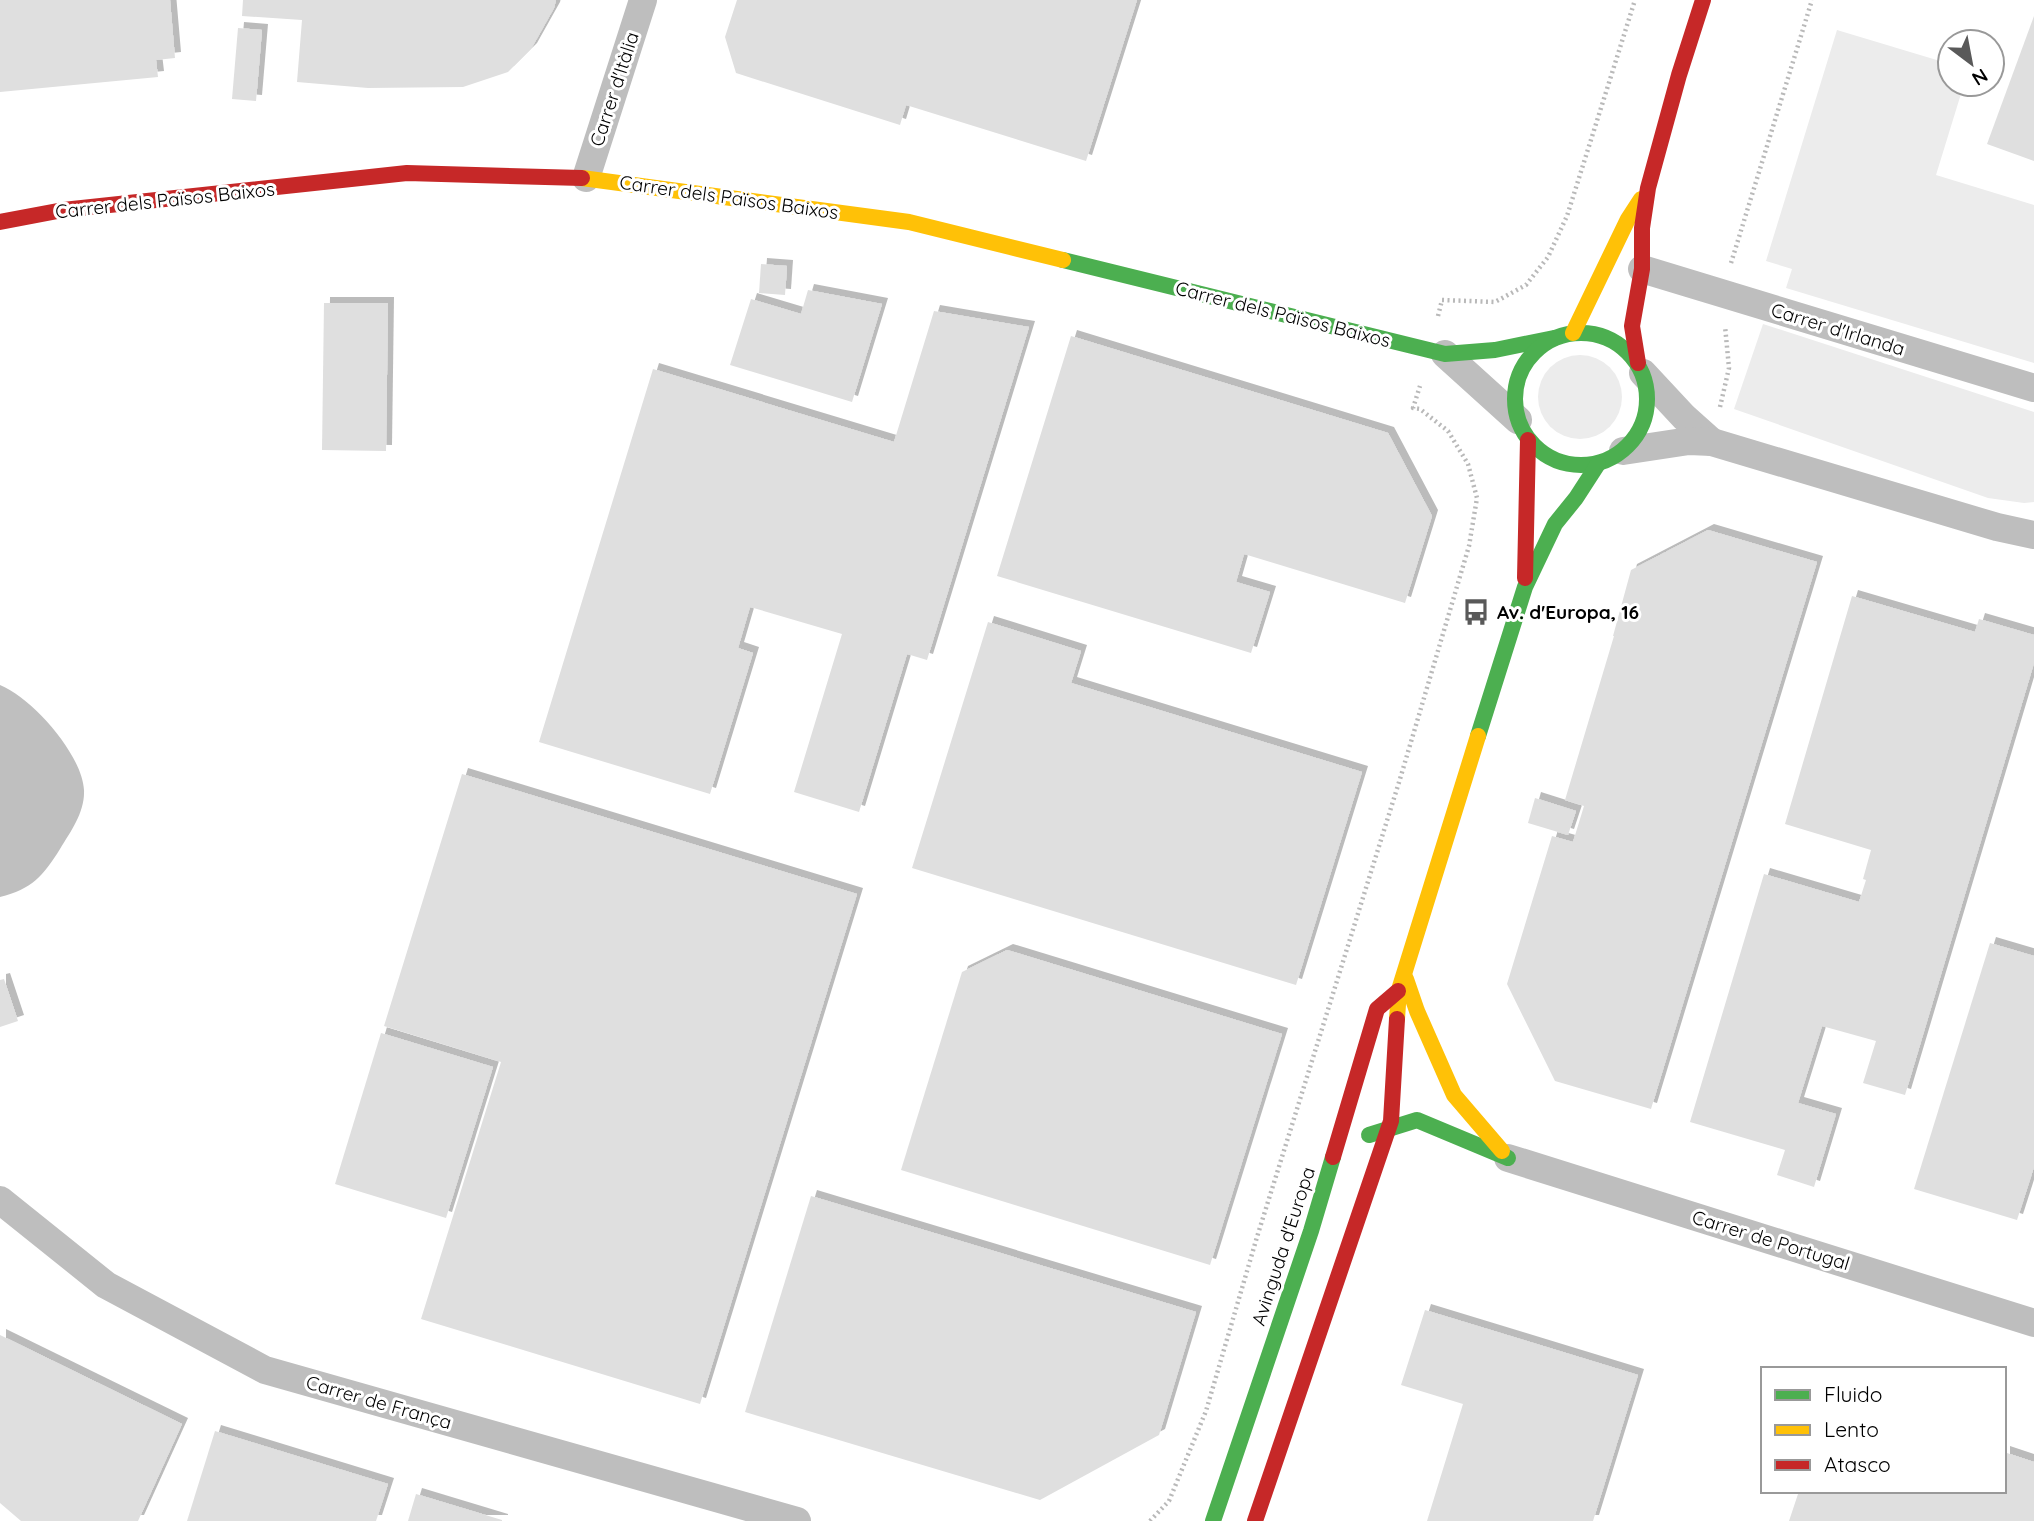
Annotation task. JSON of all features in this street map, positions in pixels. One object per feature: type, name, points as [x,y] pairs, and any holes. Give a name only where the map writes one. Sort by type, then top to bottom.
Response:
[{"type":"street","name":"Carrer d'Itàlia","points":[[586,178],[643,0]]},
{"type":"street","points":[[1703,0],[1648,188],[1642,228],[1642,268],[1633,326],[1641,368],[1648,394],[1646,416],[1637,435],[1623,451],[1598,464],[1578,466],[1559,462],[1542,453],[1523,430],[1514,396],[1520,372],[1534,351],[1554,338],[1573,333],[1592,333],[1610,339],[1626,349],[1641,368],[1684,417],[1712,442]]},
{"type":"street","name":"Carrer dels Països Baixos","points":[[0,222],[63,210],[407,173],[586,178],[909,222],[1438,352],[1495,350],[1554,338]]},
{"type":"street","points":[[1573,333],[1628,219],[1648,188]]},
{"type":"street","name":"Carrer d'Irlanda","points":[[1642,268],[2034,388]]},
{"type":"street","name":"Carrer dels Països Baixos","points":[[1438,352],[1523,430]]},
{"type":"street","name":"Avinguda d'Europa","points":[[1523,430],[1525,587]]},
{"type":"street","points":[[1623,451],[1689,441],[1712,442],[1997,527],[2034,535]]},
{"type":"street","name":"Avinguda d'Europa","points":[[1255,1521],[1389,1130],[1399,990],[1525,587],[1555,524],[1598,464]]},
{"type":"street","points":[[1405,974],[1417,1011],[1454,1095],[1508,1158]]},
{"type":"street","name":"Avinguda d'Europa","points":[[1216,1513],[1311,1231],[1377,1009],[1399,990]]},
{"type":"street","points":[[1362,1148],[1366,1136],[1417,1120],[1508,1158]]},
{"type":"street","name":"Carrer de Portugal","points":[[1508,1158],[2034,1322]]},
{"type":"street","name":"Carrer de França","points":[[0,1200],[106,1285],[265,1370],[797,1521]]},
{"type":"street","points":[[1281,1321],[1306,1292]]},
{"type":"street","points":[[1253,1479],[1278,1455]]},
{"type":"street","points":[[1204,1521],[1216,1513]]},
{"type":"path","points":[[1150,1521],[1169,1501],[1206,1411],[1469,546],[1478,498],[1468,464],[1448,431],[1420,409],[1413,408],[1438,352],[1442,300],[1495,302],[1526,285],[1548,257],[1567,216],[1635,0]]},
{"type":"path","points":[[1712,442],[1729,369],[1721,293],[1812,0]]},
{"type":"shaded area","points":[[1837,30],[1936,60],[1936,98],[1960,98],[1936,175],[2034,205],[2034,363],[1786,288],[1792,269],[1766,261]]},
{"type":"shaded area","points":[[1763,324],[2034,412],[2034,502],[1988,498],[1734,409]]},
{"type":"shaded area","points":[[1572,355],[1588,355],[1604,362],[1615,373],[1622,389],[1619,413],[1610,427],[1588,439],[1572,439],[1556,432],[1545,421],[1538,405],[1538,389],[1545,373],[1556,362]]},
{"type":"shaded area","points":[[0,685],[40,714],[65,744],[81,776],[84,798],[76,821],[48,867],[29,885],[0,897]]},
{"type":"building","points":[[0,0],[170,0],[175,58],[156,60],[158,77],[0,92]]},
{"type":"building","points":[[243,0],[556,0],[531,49],[508,72],[463,87],[368,88],[297,82],[302,20],[242,16]]},
{"type":"building","points":[[737,0],[1137,0],[1086,161],[906,105],[900,125],[736,73],[725,37]]},
{"type":"building","points":[[2034,16],[2034,161],[1987,144]]},
{"type":"building","points":[[238,28],[262,30],[256,101],[232,99]]},
{"type":"building","points":[[761,264],[787,266],[785,295],[759,293]]},
{"type":"building","points":[[808,290],[882,304],[852,402],[730,365],[751,299],[801,314]]},
{"type":"building","points":[[324,303],[388,303],[386,451],[322,450]]},
{"type":"building","points":[[934,311],[1029,327],[927,660],[907,654],[859,812],[794,792],[842,634],[750,607],[738,648],[753,653],[710,794],[539,742],[653,369],[894,442]]},
{"type":"building","points":[[1071,336],[1388,433],[1432,516],[1405,603],[1244,554],[1236,582],[1270,592],[1251,653],[997,576]]},
{"type":"building","points":[[1708,530],[1817,562],[1651,1109],[1555,1081],[1507,984],[1552,836],[1573,842],[1584,806],[1565,800],[1631,570]]},
{"type":"building","points":[[1852,596],[1975,632],[1979,619],[2034,635],[2034,663],[1905,1095],[1863,1083],[1876,1041],[1822,1026],[1798,1103],[1836,1114],[1814,1187],[1777,1175],[1785,1150],[1690,1122],[1764,874],[1859,902],[1866,880],[1863,879],[1871,850],[1785,824]]},
{"type":"building","points":[[988,622],[1081,651],[1071,683],[1362,772],[1296,985],[912,868]]},
{"type":"building","points":[[462,774],[857,894],[700,1404],[421,1319],[501,1062],[384,1026]]},
{"type":"building","points":[[1535,798],[1576,811],[1568,835],[1528,823]]},
{"type":"building","points":[[1990,943],[2034,956],[2034,1167],[2017,1220],[1914,1189]]},
{"type":"building","points":[[1007,950],[1282,1034],[1210,1265],[901,1170],[962,972]]},
{"type":"building","points":[[4,979],[18,1021],[0,1027],[0,980]]},
{"type":"building","points":[[381,1033],[493,1067],[446,1218],[335,1184]]},
{"type":"building","points":[[811,1196],[1196,1312],[1159,1435],[1040,1500],[745,1412]]},
{"type":"building","points":[[1425,1310],[1638,1375],[1593,1521],[1427,1521],[1463,1404],[1401,1385]]},
{"type":"building","points":[[0,1335],[182,1424],[138,1521],[21,1521],[0,1503]]},
{"type":"building","points":[[215,1431],[388,1484],[376,1521],[187,1521]]},
{"type":"building","points":[[2006,1453],[2034,1462],[2034,1521],[1789,1521],[1798,1493],[2006,1493]]},
{"type":"building","points":[[416,1494],[502,1520],[502,1521],[408,1521]]},
{"type":"traffic: fast","points":[[1063,260],[1445,354],[1495,350],[1554,338]]},
{"type":"traffic: fast","points":[[1581,333],[1606,338],[1628,352],[1642,374],[1647,399],[1642,424],[1628,446],[1606,460],[1581,465],[1556,460],[1534,446],[1520,424],[1515,399],[1520,374],[1534,352],[1556,338],[1581,333]]},
{"type":"traffic: fast","points":[[1478,736],[1525,587],[1555,524],[1598,464]]},
{"type":"traffic: fast","points":[[1369,1135],[1417,1120],[1508,1158]]},
{"type":"traffic: fast","points":[[1213,1521],[1311,1231],[1333,1157]]},
{"type":"traffic: slow","points":[[582,178],[909,222],[1063,260]]},
{"type":"traffic: slow","points":[[1573,333],[1628,219],[1641,199]]},
{"type":"traffic: slow","points":[[1397,1019],[1399,990],[1478,736]]},
{"type":"traffic: slow","points":[[1406,979],[1454,1095],[1502,1151]]},
{"type":"traffic: jam","points":[[1638,363],[1632,326],[1642,269],[1642,228],[1648,188],[1703,0]]},
{"type":"traffic: jam","points":[[0,222],[63,210],[407,173],[582,178]]},
{"type":"traffic: jam","points":[[1525,578],[1528,440]]},
{"type":"traffic: jam","points":[[1333,1157],[1377,1009],[1398,991]]},
{"type":"traffic: jam","points":[[1255,1521],[1391,1121],[1397,1019]]},
{"type":"place","name":"Av. d'Europa, 16","points":[[1476,612]]}]
